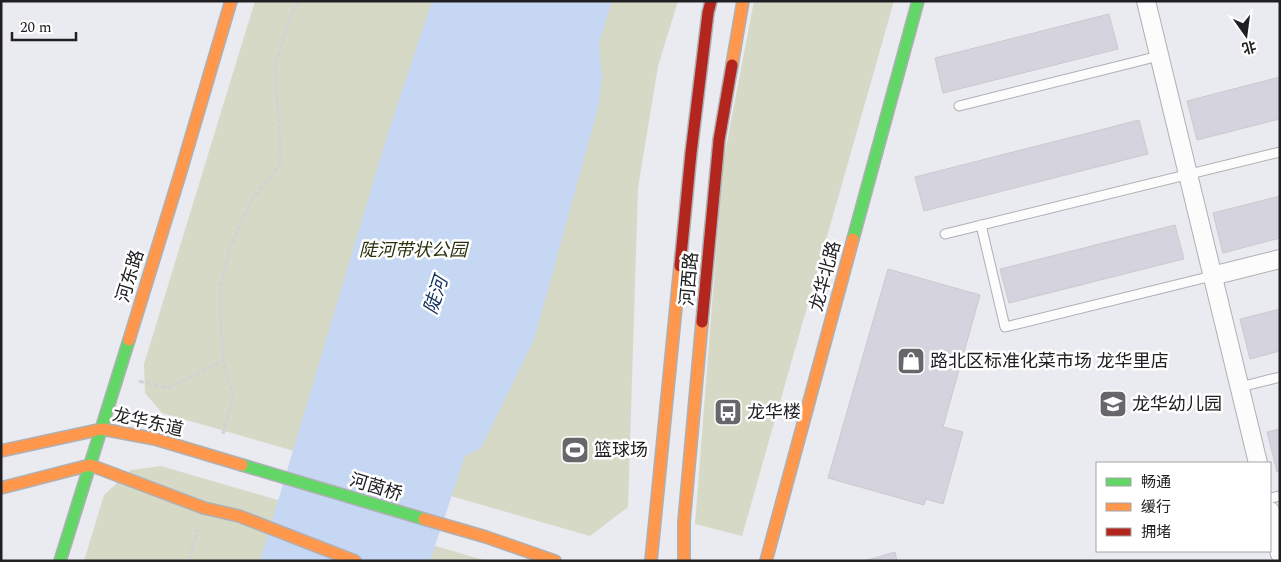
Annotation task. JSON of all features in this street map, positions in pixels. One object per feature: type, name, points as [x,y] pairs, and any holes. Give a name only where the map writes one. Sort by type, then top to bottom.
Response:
[{"type":"main road","name":"河东路","points":[[60,561],[102,429],[231,1]]},
{"type":"main road","name":"河西路","points":[[651,561],[691,153],[711,1]]},
{"type":"main road","name":"河西路","points":[[684,561],[684,522],[719,140],[743,1]]},
{"type":"main road","name":"龙华北路","points":[[766,561],[918,1]]},
{"type":"main road","name":"龙华东道","points":[[1,451],[102,429],[155,439],[257,469]]},
{"type":"main road","points":[[1,488],[90,465],[204,508],[238,516],[355,561]]},
{"type":"main road","name":"河茵桥","points":[[257,469],[486,537],[555,561]]},
{"type":"street","points":[[1146,1],[1258,462]]},
{"type":"street","points":[[1212,276],[1280,259]]},
{"type":"street","points":[[1271,516],[1280,554]]},
{"type":"lane","points":[[958,106],[1159,56]]},
{"type":"lane","points":[[945,234],[1280,152]]},
{"type":"lane","points":[[981,225],[1005,327],[1212,276]]},
{"type":"lane","points":[[1240,387],[1280,377]]},
{"type":"path","points":[[218,458],[233,396],[223,361],[221,286],[230,247],[251,201],[281,163],[275,65],[291,15],[300,1]]},
{"type":"path","points":[[118,375],[168,388],[223,361]]},
{"type":"path","points":[[189,561],[204,508]]},
{"type":"green space","name":"陡河带状公园","points":[[255,1],[678,1],[658,66],[638,188],[628,507],[590,536],[162,413],[145,393],[144,364]]},
{"type":"green space","points":[[754,1],[894,1],[742,536],[695,524],[723,163]]},
{"type":"green space","points":[[161,466],[487,561],[84,561],[104,495],[131,470]]},
{"type":"water","name":"陡河","points":[[432,1],[612,1],[599,44],[602,78],[598,108],[534,340],[481,448],[465,456],[430,561],[260,561],[388,133]]},
{"type":"building","points":[[1109,14],[1118,49],[943,93],[935,58]]},
{"type":"building","points":[[1280,77],[1280,119],[1197,140],[1187,101]]},
{"type":"building","points":[[1139,120],[1148,154],[924,211],[915,177]]},
{"type":"building","points":[[1280,196],[1280,238],[1223,253],[1213,213]]},
{"type":"building","points":[[1175,225],[1184,259],[1009,303],[1000,269]]},
{"type":"building","name":"路北区标准化菜市场 龙华里店","points":[[888,269],[980,295],[943,427],[963,432],[943,504],[926,499],[924,505],[828,478]]},
{"type":"building","points":[[1280,309],[1280,351],[1250,359],[1240,319]]},
{"type":"building","points":[[1280,429],[1280,471],[1277,472],[1267,432]]},
{"type":"building","points":[[895,552],[897,561],[864,561]]},
{"type":"traffic: fast","points":[[853,239],[918,1]]},
{"type":"traffic: fast","points":[[60,561],[129,340]]},
{"type":"traffic: fast","points":[[242,465],[424,519]]},
{"type":"traffic: slow","points":[[129,340],[231,1]]},
{"type":"traffic: slow","points":[[732,65],[743,1]]},
{"type":"traffic: slow","points":[[766,561],[853,239]]},
{"type":"traffic: slow","points":[[651,561],[680,266]]},
{"type":"traffic: slow","points":[[684,561],[684,522],[702,322]]},
{"type":"traffic: slow","points":[[1,451],[102,429],[155,439],[242,465]]},
{"type":"traffic: slow","points":[[1,488],[90,465],[204,508],[239,516],[355,561]]},
{"type":"traffic: slow","points":[[424,519],[486,537],[555,561]]},
{"type":"traffic: jam","points":[[680,266],[691,153],[711,1]]},
{"type":"traffic: jam","points":[[702,322],[719,140],[732,65]]},
{"type":"place","name":"路北区标准化菜市场 龙华里店","points":[[911,361]]},
{"type":"place","name":"龙华幼儿园","points":[[1113,404]]},
{"type":"place","name":"龙华楼","points":[[728,412]]},
{"type":"place","name":"篮球场","points":[[575,450]]}]
